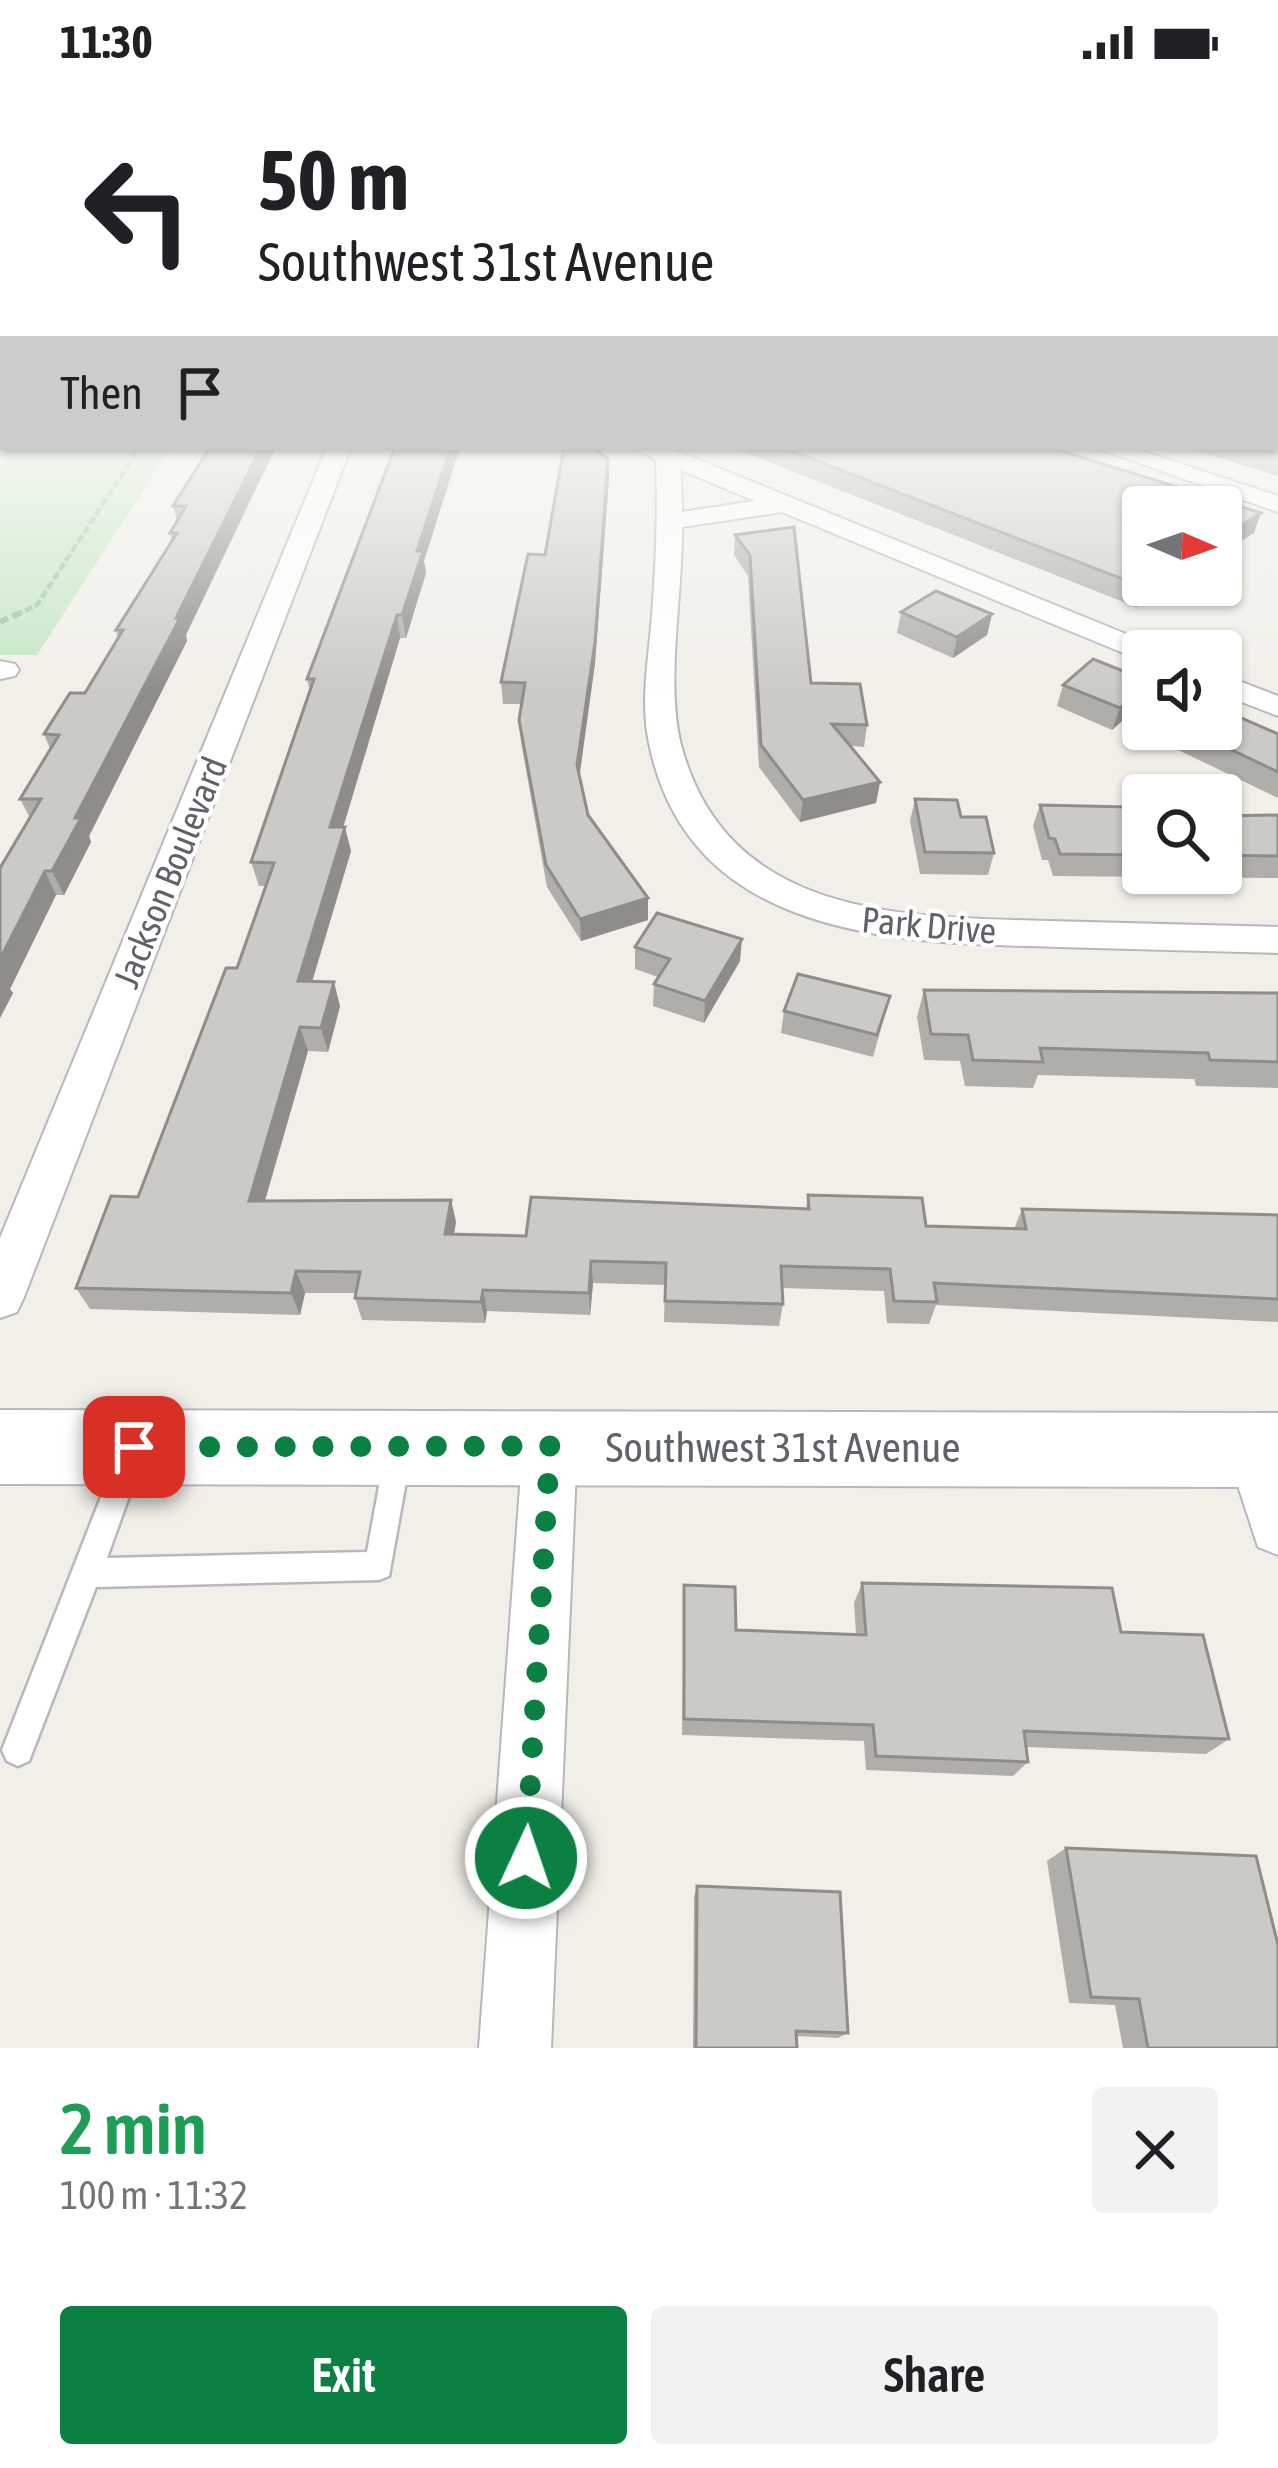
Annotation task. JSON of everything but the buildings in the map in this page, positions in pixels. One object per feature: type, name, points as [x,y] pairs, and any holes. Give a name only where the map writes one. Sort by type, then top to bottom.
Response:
[{"type":"main road","name":"Southwest 31st Avenue","points":[[0,1447],[1265,1449]]},
{"type":"street","name":"Jackson Boulevard","points":[[0,1297],[314,510]]},
{"type":"street","name":"Park Drive","points":[[670,510],[662,681],[665,745],[681,792],[713,844],[752,876],[805,907],[882,928],[1278,940]]},
{"type":"street","points":[[672,521],[748,510]]},
{"type":"street","points":[[800,510],[1122,642]]},
{"type":"street","points":[[1242,691],[1278,706]]},
{"type":"street","points":[[515,2048],[550,1446]]},
{"type":"street","points":[[1265,1449],[1278,1527]]},
{"type":"lane","points":[[18,1750],[134,1447]]},
{"type":"lane","points":[[87,1573],[379,1566],[400,1447]]},
{"type":"path","points":[[0,622],[15,619],[37,604],[99,510]]},
{"type":"green space","points":[[0,510],[131,510],[37,655],[0,655]]},
{"type":"route","points":[[134,1447],[550,1446],[526,1858]]}]
